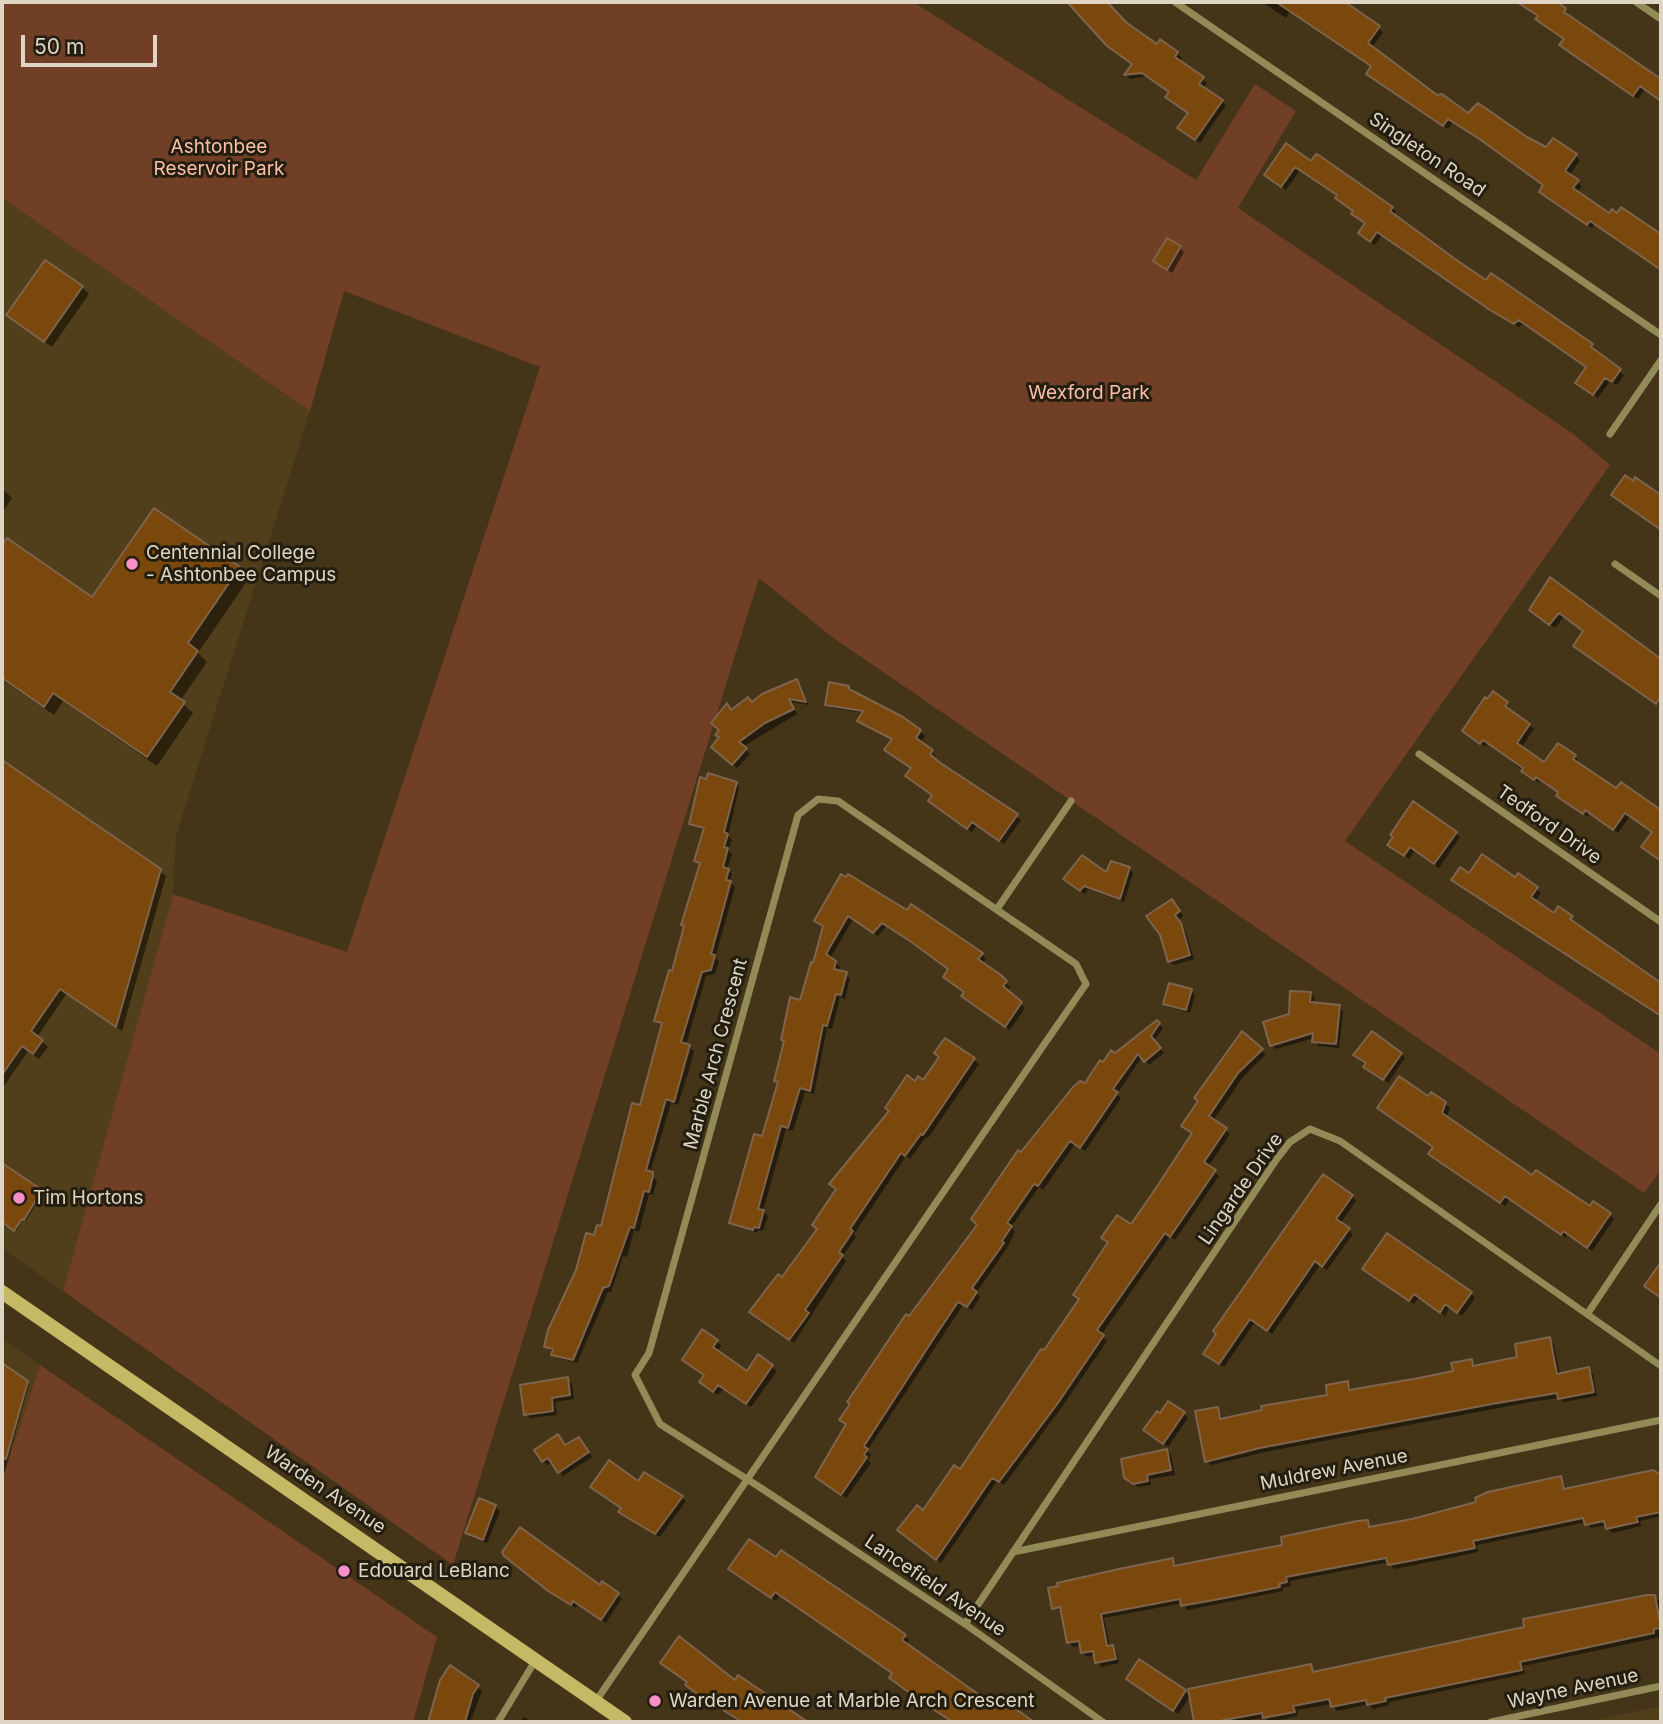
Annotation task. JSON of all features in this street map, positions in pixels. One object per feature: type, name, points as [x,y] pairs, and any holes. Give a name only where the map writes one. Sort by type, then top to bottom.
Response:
[{"type":"main road","name":"Warden Avenue","points":[[2,1292],[625,1722]]},
{"type":"street","name":"Singleton Road","points":[[1175,2],[1661,335]]},
{"type":"street","points":[[1636,2],[1661,19]]},
{"type":"street","points":[[1610,434],[1661,360]]},
{"type":"street","points":[[1615,564],[1661,596]]},
{"type":"street","name":"Tedford Drive","points":[[1419,754],[1661,922]]},
{"type":"street","name":"Marble Arch Crescent","points":[[595,1702],[748,1479],[1086,984],[1076,964],[998,909],[838,802],[818,799],[798,815],[649,1353],[635,1375],[660,1423],[748,1479]]},
{"type":"street","points":[[998,909],[1071,801]]},
{"type":"street","name":"Lingarde Drive","points":[[965,1624],[1276,1160],[1290,1142],[1310,1129],[1340,1141],[1661,1366]]},
{"type":"street","points":[[1588,1313],[1661,1205]]},
{"type":"street","name":"Muldrew Avenue","points":[[1013,1552],[1661,1420]]},
{"type":"street","name":"Lancefield Avenue","points":[[748,1479],[965,1624],[1103,1722]]},
{"type":"street","points":[[498,1722],[536,1660]]},
{"type":"street","name":"Wayne Avenue","points":[[1491,1722],[1661,1686]]},
{"type":"shaded area","name":"Centennial College - Ashtonbee Campus","points":[[2,198],[310,411],[176,836],[173,894],[63,1291],[2,1248]]},
{"type":"shaded area","points":[[2,1339],[40,1365],[2,1480]]},
{"type":"shaded area","points":[[1661,1706],[1661,1722],[1586,1722]]},
{"type":"green space","points":[[2,2],[913,2],[1196,180],[1255,84],[1296,111],[1238,208],[1572,433],[1610,465],[1345,841],[1661,1054],[1661,1170],[1644,1193],[832,637],[759,578],[453,1565],[63,1291],[173,894],[347,952],[540,367],[344,291],[310,411],[2,198]]},
{"type":"green space","points":[[40,1365],[437,1637],[413,1722],[2,1722],[2,1480]]},
{"type":"building","points":[[1067,2],[1107,2],[1127,23],[1157,44],[1160,39],[1178,52],[1175,57],[1204,77],[1199,84],[1223,100],[1195,140],[1177,128],[1188,113],[1165,97],[1169,92],[1142,73],[1124,75],[1132,64],[1107,46]]},
{"type":"building","points":[[1276,2],[1345,2],[1380,26],[1368,43],[1437,95],[1442,94],[1468,113],[1478,103],[1546,147],[1553,138],[1577,154],[1565,171],[1579,180],[1573,188],[1609,213],[1612,209],[1617,213],[1621,207],[1661,234],[1661,270],[1590,221],[1587,225],[1539,192],[1543,185],[1478,138],[1448,119],[1443,126],[1366,74],[1371,66]]},
{"type":"building","points":[[1517,2],[1557,2],[1566,8],[1564,12],[1661,79],[1661,101],[1640,86],[1633,96],[1559,45],[1564,39],[1535,19],[1538,16]]},
{"type":"building","points":[[1286,143],[1311,161],[1316,154],[1320,156],[1393,207],[1390,211],[1455,259],[1486,280],[1491,273],[1593,344],[1591,347],[1621,369],[1612,382],[1605,378],[1593,395],[1575,383],[1586,367],[1518,320],[1514,324],[1490,310],[1377,232],[1370,242],[1358,233],[1365,223],[1335,198],[1337,195],[1295,167],[1281,187],[1264,175]]},
{"type":"building","points":[[1167,238],[1181,246],[1167,270],[1153,261]]},
{"type":"building","points":[[45,260],[83,286],[44,342],[6,315]]},
{"type":"building","points":[[1625,475],[1633,481],[1635,477],[1661,495],[1661,530],[1611,495]]},
{"type":"building","points":[[154,508],[240,567],[188,643],[198,651],[170,692],[185,702],[147,757],[53,693],[44,707],[2,678],[2,546],[7,538],[92,597]]},
{"type":"building","points":[[1550,577],[1661,659],[1661,696],[1656,704],[1573,646],[1583,631],[1559,613],[1549,625],[1529,610]]},
{"type":"building","points":[[797,679],[806,702],[789,699],[794,709],[765,723],[739,742],[747,748],[732,765],[711,747],[719,737],[715,735],[719,730],[711,723],[727,703],[731,710],[748,697],[752,702],[762,694]]},
{"type":"building","points":[[829,682],[849,686],[849,689],[903,717],[921,730],[916,738],[933,750],[930,754],[939,762],[1018,814],[999,841],[972,822],[967,829],[928,801],[932,795],[905,776],[911,768],[884,750],[892,739],[857,721],[863,711],[825,705]]},
{"type":"building","points":[[1493,691],[1508,702],[1505,706],[1530,724],[1517,743],[1544,762],[1558,743],[1576,755],[1573,759],[1616,788],[1621,782],[1661,810],[1661,861],[1641,847],[1652,832],[1625,813],[1613,830],[1585,810],[1583,814],[1556,796],[1558,792],[1536,777],[1534,780],[1521,771],[1523,768],[1483,740],[1480,744],[1462,731],[1485,697],[1487,699]]},
{"type":"building","points":[[2,760],[161,869],[116,1027],[60,989],[31,1031],[43,1040],[33,1054],[22,1046],[2,1075]]},
{"type":"building","points":[[708,773],[737,782],[724,832],[728,834],[724,847],[728,848],[723,867],[729,869],[726,880],[731,881],[711,954],[715,955],[711,970],[702,972],[681,1042],[690,1045],[674,1102],[666,1099],[646,1170],[653,1172],[649,1192],[644,1191],[634,1228],[630,1227],[609,1286],[603,1288],[573,1360],[551,1355],[553,1349],[544,1347],[548,1330],[576,1270],[586,1233],[594,1235],[597,1225],[601,1226],[632,1103],[640,1105],[662,1023],[654,1021],[669,970],[672,971],[684,926],[681,925],[700,863],[694,861],[704,828],[689,824],[700,777],[706,779]]},
{"type":"building","points":[[1413,801],[1457,832],[1434,864],[1410,847],[1404,856],[1387,845],[1393,837],[1390,835]]},
{"type":"building","points":[[1482,854],[1515,877],[1518,873],[1538,887],[1531,897],[1554,913],[1558,906],[1573,916],[1570,919],[1661,983],[1661,1016],[1451,880],[1460,867],[1469,873]]},
{"type":"building","points":[[1082,855],[1106,872],[1111,861],[1130,867],[1120,899],[1084,886],[1080,891],[1063,879]]},
{"type":"building","points":[[841,874],[846,877],[848,874],[907,910],[911,904],[983,953],[978,959],[1001,975],[1007,981],[1003,986],[1022,1002],[1005,1027],[961,996],[964,992],[943,977],[948,969],[910,941],[882,923],[873,933],[848,916],[826,954],[836,961],[834,969],[847,972],[841,995],[836,994],[827,1026],[823,1025],[810,1091],[800,1088],[788,1128],[781,1126],[758,1209],[764,1210],[759,1228],[754,1227],[753,1230],[729,1223],[754,1134],[762,1136],[778,1082],[774,1081],[784,1041],[781,1040],[790,997],[800,1000],[811,962],[813,963],[823,926],[814,921]]},
{"type":"building","points":[[1172,899],[1180,911],[1175,915],[1181,923],[1190,955],[1168,962],[1160,935],[1146,916]]},
{"type":"building","points":[[1169,983],[1192,989],[1186,1010],[1163,1004]]},
{"type":"building","points":[[1290,991],[1311,992],[1310,1002],[1340,1005],[1336,1044],[1312,1042],[1313,1033],[1270,1046],[1263,1022],[1289,1014]]},
{"type":"building","points":[[1157,1020],[1160,1023],[1151,1036],[1161,1048],[1144,1062],[1138,1054],[1113,1089],[1118,1092],[1080,1148],[1070,1141],[1038,1186],[1034,1184],[1007,1223],[1012,1226],[1002,1241],[1004,1243],[972,1288],[977,1292],[967,1307],[958,1302],[864,1446],[868,1449],[864,1455],[867,1457],[841,1495],[815,1477],[846,1424],[839,1420],[850,1404],[847,1402],[906,1314],[909,1316],[977,1225],[971,1219],[1018,1150],[1021,1152],[1073,1087],[1080,1081],[1085,1083],[1100,1060],[1103,1062],[1111,1050],[1115,1053]]},
{"type":"building","points":[[1242,1031],[1263,1049],[1238,1073],[1209,1116],[1227,1128],[1204,1162],[1216,1170],[1170,1237],[1165,1233],[1097,1330],[1104,1335],[1058,1403],[999,1482],[992,1478],[936,1560],[897,1530],[917,1505],[923,1510],[954,1465],[960,1469],[1041,1349],[1044,1350],[1079,1299],[1073,1295],[1108,1242],[1101,1238],[1117,1215],[1131,1224],[1152,1194],[1192,1133],[1181,1126],[1198,1101],[1194,1098]]},
{"type":"building","points":[[1372,1031],[1402,1053],[1383,1080],[1363,1067],[1366,1063],[1353,1055]]},
{"type":"building","points":[[945,1038],[975,1058],[923,1135],[921,1134],[905,1156],[901,1153],[850,1229],[853,1231],[839,1252],[843,1255],[805,1310],[809,1313],[789,1340],[749,1312],[778,1274],[782,1277],[817,1229],[812,1225],[836,1189],[829,1184],[889,1111],[885,1108],[907,1075],[915,1081],[918,1076],[923,1080],[939,1057],[934,1053]]},
{"type":"building","points":[[1399,1076],[1428,1096],[1431,1092],[1446,1102],[1442,1113],[1532,1175],[1536,1170],[1590,1206],[1593,1201],[1611,1213],[1587,1248],[1563,1231],[1561,1235],[1505,1196],[1500,1203],[1428,1154],[1433,1147],[1377,1108]]},
{"type":"building","name":"Tim Hortons","points":[[2,1163],[42,1190],[14,1231],[2,1222]]},
{"type":"building","points":[[1323,1174],[1353,1195],[1336,1219],[1350,1228],[1322,1267],[1315,1261],[1267,1331],[1250,1319],[1219,1364],[1203,1354],[1216,1334],[1213,1331]]},
{"type":"building","points":[[1387,1233],[1472,1292],[1457,1313],[1445,1304],[1440,1313],[1414,1294],[1409,1301],[1362,1269]]},
{"type":"building","points":[[1661,1262],[1661,1298],[1644,1286]]},
{"type":"building","points":[[702,1329],[718,1340],[713,1347],[747,1371],[758,1354],[773,1365],[746,1404],[718,1385],[713,1392],[699,1382],[704,1375],[682,1360]]},
{"type":"building","points":[[1550,1337],[1557,1374],[1589,1367],[1594,1392],[1558,1399],[1557,1393],[1492,1404],[1260,1448],[1205,1462],[1195,1411],[1218,1407],[1220,1419],[1262,1410],[1261,1406],[1327,1395],[1326,1385],[1348,1381],[1349,1390],[1453,1371],[1451,1363],[1472,1359],[1473,1366],[1517,1357],[1515,1344]]},
{"type":"building","points":[[2,1363],[28,1381],[6,1459],[2,1458]]},
{"type":"building","points":[[568,1377],[570,1395],[552,1398],[553,1411],[524,1415],[520,1385]]},
{"type":"building","points":[[1168,1401],[1185,1412],[1163,1444],[1143,1430]]},
{"type":"building","points":[[558,1434],[565,1445],[579,1437],[589,1452],[558,1473],[548,1458],[542,1462],[534,1450]]},
{"type":"building","points":[[1167,1449],[1171,1470],[1147,1475],[1148,1481],[1133,1484],[1124,1478],[1121,1459]]},
{"type":"building","points":[[609,1460],[638,1481],[644,1472],[683,1496],[655,1534],[618,1512],[621,1508],[590,1487]]},
{"type":"building","points":[[1653,1470],[1661,1475],[1661,1512],[1636,1517],[1638,1522],[1606,1529],[1604,1521],[1585,1525],[1583,1518],[1473,1541],[1475,1548],[1410,1561],[1388,1565],[1386,1558],[1286,1577],[1287,1582],[1279,1584],[1280,1587],[1225,1598],[1181,1606],[1180,1599],[1101,1614],[1107,1646],[1113,1645],[1116,1659],[1095,1663],[1093,1651],[1081,1653],[1079,1641],[1067,1643],[1060,1607],[1052,1609],[1048,1588],[1058,1586],[1057,1583],[1173,1558],[1174,1566],[1282,1545],[1281,1537],[1357,1521],[1368,1520],[1369,1527],[1412,1519],[1476,1502],[1475,1498],[1488,1492],[1561,1476],[1564,1489]]},
{"type":"building","points":[[479,1498],[496,1505],[483,1540],[465,1533]]},
{"type":"building","points":[[520,1527],[600,1585],[602,1581],[619,1593],[601,1620],[573,1601],[571,1605],[548,1591],[504,1556],[502,1552]]},
{"type":"building","points":[[749,1539],[776,1557],[781,1550],[898,1629],[906,1635],[902,1640],[992,1704],[998,1696],[1034,1722],[953,1722],[934,1710],[889,1678],[892,1673],[775,1592],[771,1598],[728,1569]]},
{"type":"building","points":[[1655,1595],[1661,1628],[1654,1629],[1654,1633],[1520,1662],[1522,1670],[1385,1698],[1386,1701],[1367,1705],[1366,1700],[1331,1707],[1329,1699],[1293,1706],[1295,1712],[1263,1718],[1262,1713],[1214,1722],[1194,1722],[1188,1689],[1311,1664],[1313,1672],[1524,1627],[1523,1619]]},
{"type":"building","points":[[679,1636],[735,1680],[738,1675],[808,1722],[742,1722],[699,1695],[685,1685],[687,1682],[660,1663]]},
{"type":"building","points":[[1139,1659],[1186,1690],[1173,1711],[1126,1679]]},
{"type":"building","points":[[450,1665],[479,1685],[473,1694],[465,1722],[428,1722],[440,1680]]},
{"type":"place","name":"Centennial College - Ashtonbee Campus","points":[[132,564]]},
{"type":"place","name":"Tim Hortons","points":[[19,1198]]},
{"type":"place","name":"Edouard LeBlanc","points":[[344,1571]]},
{"type":"place","name":"Warden Avenue at Marble Arch Crescent","points":[[655,1701]]},
{"type":"park label","name":"Ashtonbee Reservoir Park","points":[[219,158]]},
{"type":"park label","name":"Wexford Park","points":[[1089,393]]}]
